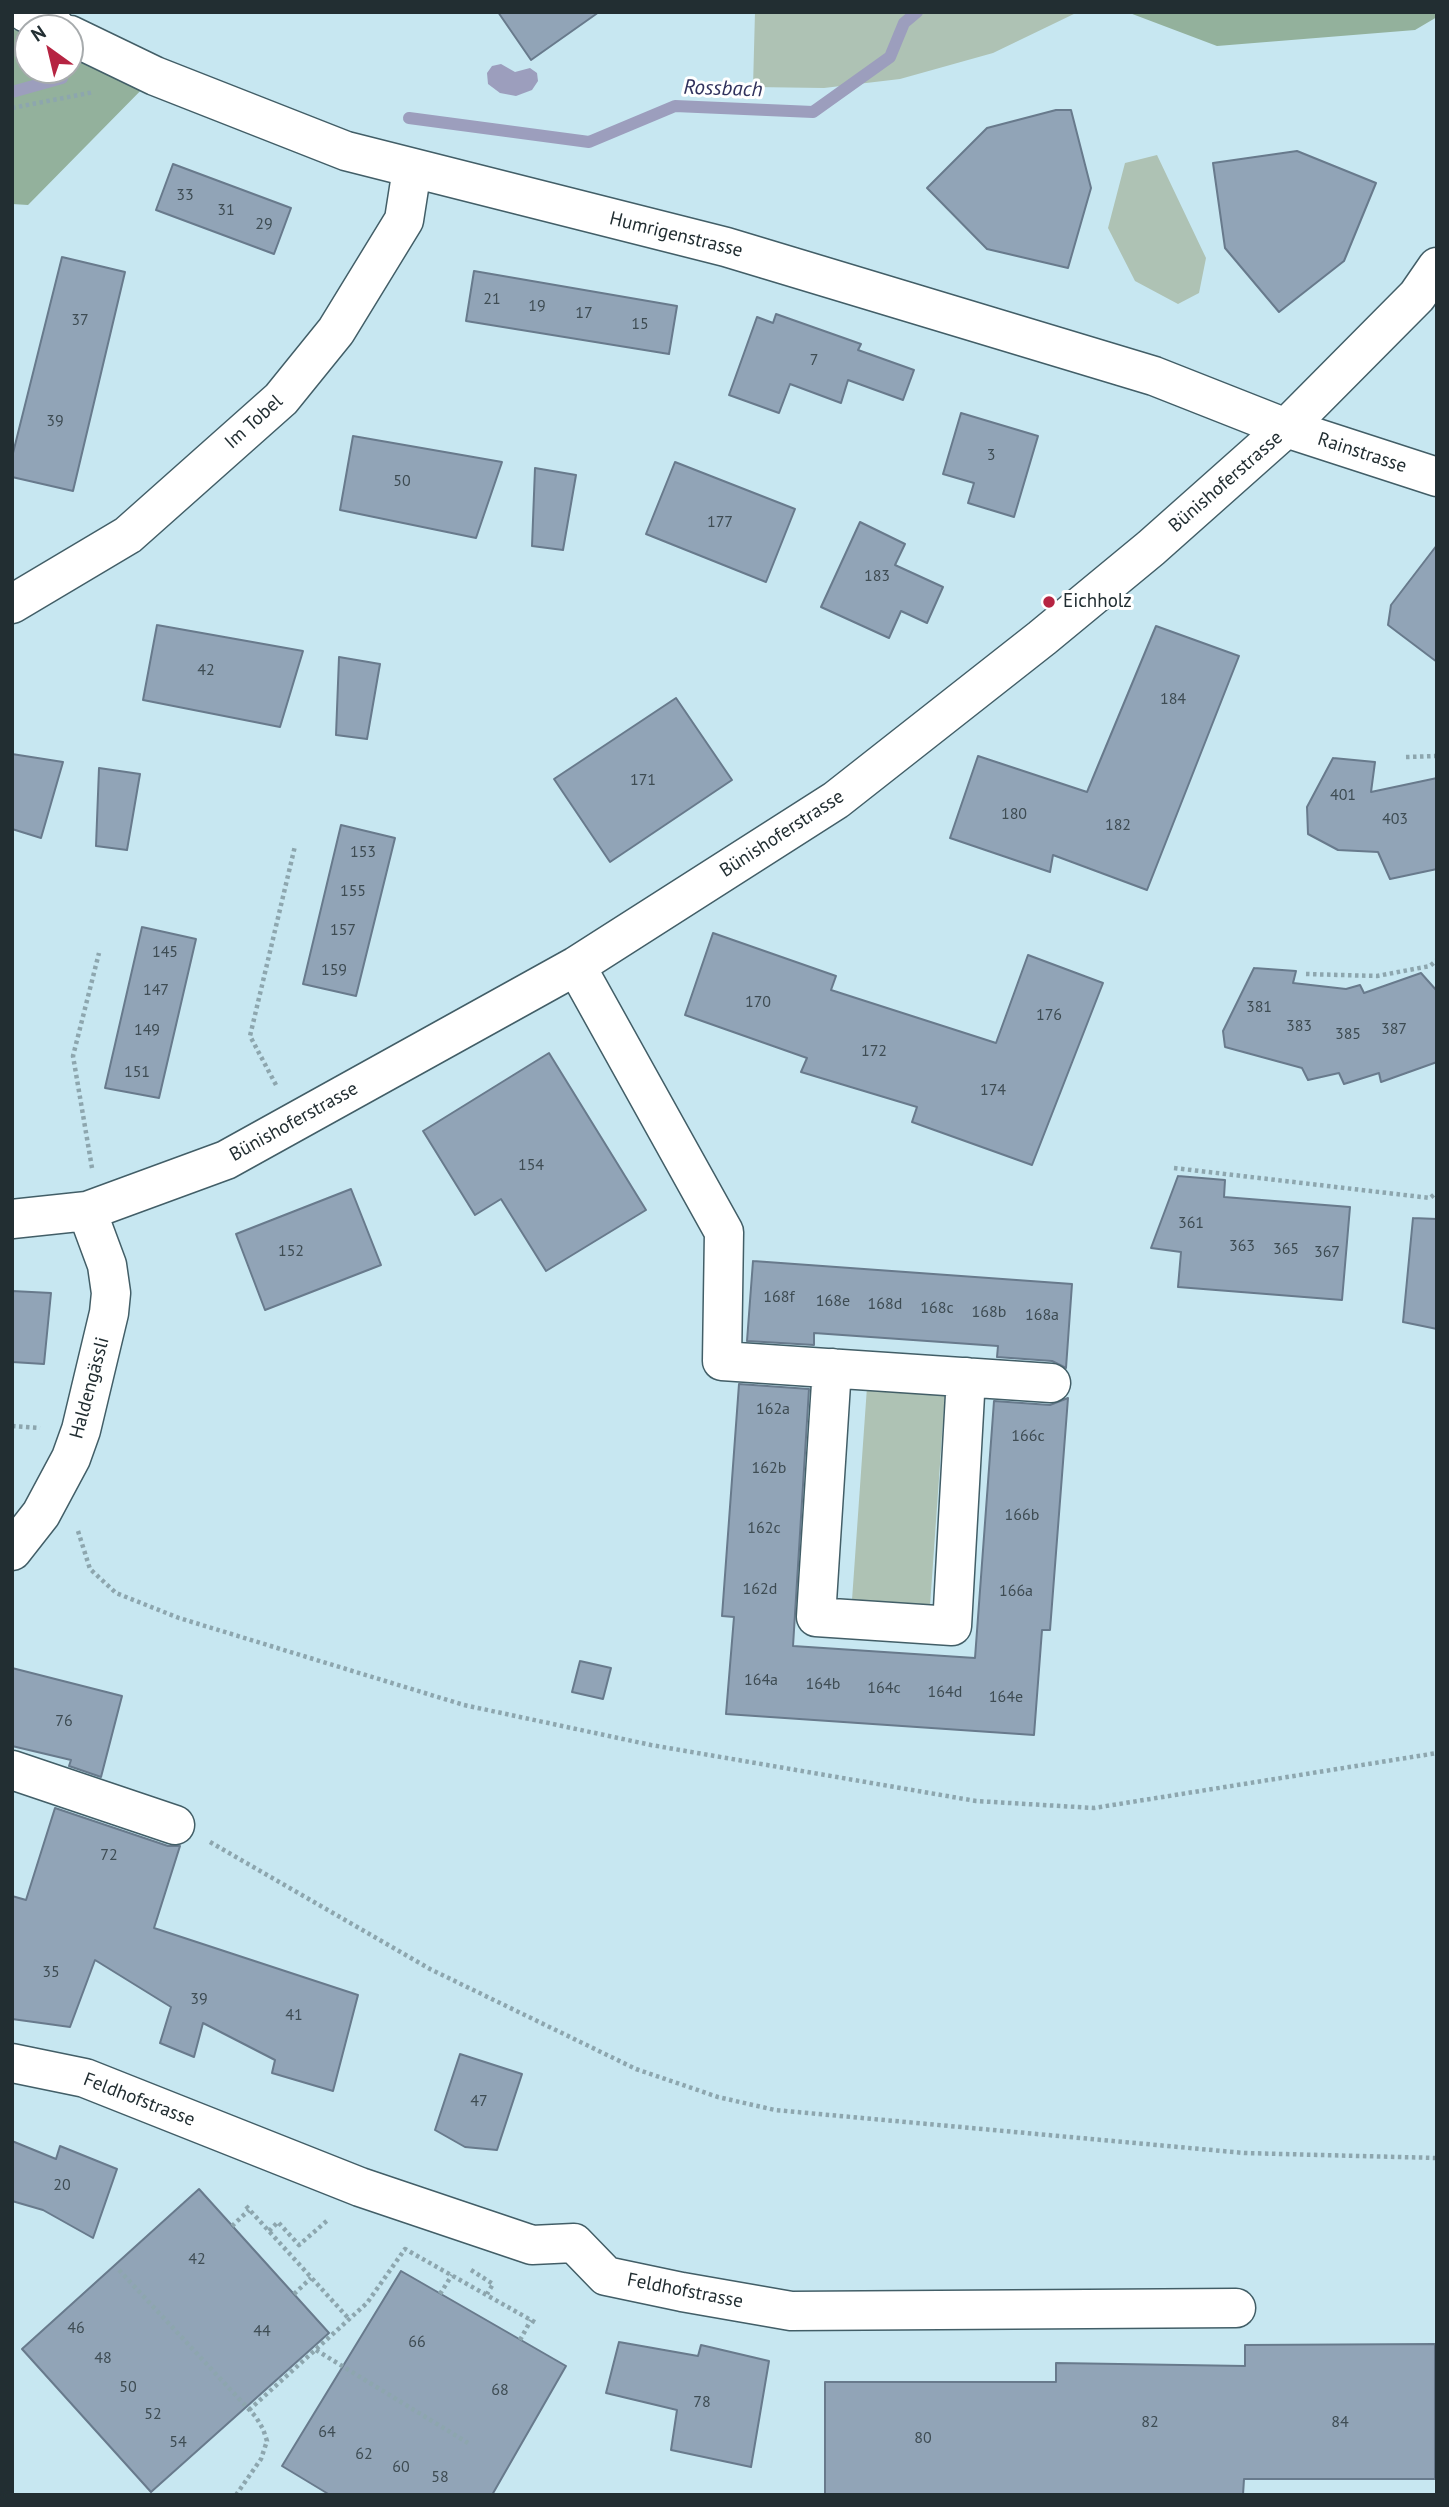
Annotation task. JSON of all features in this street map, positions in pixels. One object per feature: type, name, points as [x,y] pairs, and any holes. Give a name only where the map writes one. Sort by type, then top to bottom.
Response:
[{"type":"street","name":"Humrigenstrasse","points":[[84,42],[118,60],[346,151],[726,247],[1154,376],[1286,428]]},
{"type":"street","name":"Im Tobel","points":[[12,604],[128,535],[281,399],[336,331],[404,220],[412,169]]},
{"type":"street","name":"Bünishoferstrasse","points":[[12,1219],[87,1211],[226,1160],[576,966],[836,800],[1042,638],[1151,548],[1286,428],[1416,296],[1437,267]]},
{"type":"street","name":"Rainstrasse","points":[[1286,428],[1437,477]]},
{"type":"street","points":[[576,966],[724,1232],[723,1360],[1051,1382]]},
{"type":"street","name":"Haldengässli","points":[[12,1551],[41,1514],[71,1458],[81,1430],[109,1313],[111,1293],[107,1265],[87,1211]]},
{"type":"street","points":[[832,1368],[816,1617],[952,1626],[966,1377]]},
{"type":"street","points":[[12,1770],[175,1825]]},
{"type":"street","name":"Feldhofstrasse","points":[[12,2063],[85,2078],[360,2187],[531,2245],[574,2243],[606,2276],[682,2292],[791,2311],[1236,2308]]},
{"type":"path","points":[[12,108],[99,91],[118,60]]},
{"type":"path","points":[[1406,757],[1437,757]]},
{"type":"path","points":[[279,1091],[250,1036],[295,846]]},
{"type":"path","points":[[93,1170],[73,1056],[99,953]]},
{"type":"path","points":[[1306,974],[1377,976],[1430,965],[1437,960]]},
{"type":"path","points":[[1174,1168],[1430,1199],[1437,1192]]},
{"type":"path","points":[[79,1524],[78,1538],[90,1569],[116,1593],[192,1622],[464,1705],[651,1745],[962,1798],[1094,1808],[1437,1753]]},
{"type":"path","points":[[175,1825],[238,1856],[430,1969],[636,2069],[718,2097],[775,2110],[1244,2153],[1437,2158]]},
{"type":"path","points":[[232,2226],[248,2208],[350,2320]]},
{"type":"path","points":[[268,2231],[278,2222],[299,2245],[327,2220]]},
{"type":"path","points":[[249,2410],[368,2303],[405,2249],[538,2324]]},
{"type":"path","points":[[470,2269],[493,2284],[487,2294]]},
{"type":"path","points":[[119,2270],[249,2410],[263,2429],[267,2441],[261,2459],[236,2495]]},
{"type":"path","points":[[440,2294],[452,2275]]},
{"type":"path","points":[[294,2294],[311,2278]]},
{"type":"path","points":[[520,2340],[531,2320]]},
{"type":"path","points":[[316,2350],[468,2443]]},
{"type":"green space","points":[[755,12],[1078,12],[993,53],[900,79],[824,88],[753,87]]},
{"type":"green space","points":[[1127,12],[1437,12],[1437,17],[1415,30],[1217,46]]},
{"type":"green space","points":[[14,31],[14,84],[84,84],[84,42],[155,76],[28,205],[12,204]]},
{"type":"green space","points":[[1157,155],[1206,258],[1199,293],[1178,304],[1135,281],[1108,228],[1125,163]]},
{"type":"green space","points":[[867,1387],[945,1393],[930,1606],[852,1600]]},
{"type":"water","points":[[501,64],[515,72],[530,68],[537,73],[538,81],[532,90],[516,96],[500,93],[488,84],[487,73],[492,66]]},
{"type":"building","points":[[498,12],[599,12],[531,60]]},
{"type":"building","points":[[1056,110],[1071,110],[1091,188],[1068,268],[987,249],[927,188],[987,128]]},
{"type":"building","points":[[1297,151],[1376,183],[1344,261],[1279,312],[1225,248],[1213,163]]},
{"type":"building","points":[[173,164],[291,208],[274,254],[156,210]]},
{"type":"building","points":[[62,257],[125,272],[73,491],[12,477],[12,457]]},
{"type":"building","points":[[474,271],[677,306],[669,354],[466,321]]},
{"type":"building","points":[[776,314],[861,344],[858,350],[914,370],[903,400],[848,380],[841,403],[790,384],[779,413],[729,395],[757,317],[773,323]]},
{"type":"building","points":[[961,413],[1038,436],[1014,517],[968,503],[974,483],[943,474]]},
{"type":"building","points":[[353,436],[502,462],[476,538],[340,510]]},
{"type":"building","points":[[675,462],[795,509],[766,582],[646,534]]},
{"type":"building","points":[[535,468],[576,475],[563,550],[532,546]]},
{"type":"building","points":[[860,522],[905,544],[895,565],[943,587],[927,623],[901,611],[889,638],[821,607]]},
{"type":"building","points":[[1437,545],[1437,662],[1388,625],[1391,605]]},
{"type":"building","points":[[157,625],[303,651],[280,727],[143,700]]},
{"type":"building","points":[[1156,626],[1239,656],[1147,890],[1053,855],[1050,872],[950,838],[978,756],[1087,792]]},
{"type":"building","points":[[339,657],[380,664],[367,739],[336,735]]},
{"type":"building","points":[[676,698],[732,780],[610,862],[554,779]]},
{"type":"building","points":[[12,754],[63,762],[41,838],[12,829]]},
{"type":"building","points":[[1333,758],[1375,762],[1371,792],[1437,778],[1437,869],[1390,879],[1378,852],[1338,850],[1308,834],[1307,807]]},
{"type":"building","points":[[99,768],[140,774],[127,850],[96,846]]},
{"type":"building","points":[[341,825],[395,838],[356,996],[303,984]]},
{"type":"building","points":[[142,927],[196,939],[159,1098],[105,1088]]},
{"type":"building","points":[[713,933],[836,976],[831,990],[996,1043],[1028,955],[1103,983],[1032,1165],[912,1122],[917,1107],[801,1072],[807,1058],[685,1015]]},
{"type":"building","points":[[1254,968],[1296,971],[1293,983],[1346,989],[1360,985],[1364,993],[1421,973],[1437,991],[1437,1062],[1381,1082],[1379,1073],[1344,1084],[1339,1073],[1308,1080],[1302,1068],[1225,1047],[1223,1031]]},
{"type":"building","points":[[549,1053],[646,1210],[546,1271],[501,1199],[475,1215],[423,1131]]},
{"type":"building","points":[[1178,1176],[1225,1180],[1224,1197],[1350,1207],[1342,1300],[1178,1287],[1181,1252],[1151,1248]]},
{"type":"building","points":[[351,1189],[381,1265],[265,1310],[236,1234]]},
{"type":"building","points":[[1413,1218],[1437,1219],[1437,1329],[1403,1322]]},
{"type":"building","points":[[753,1261],[1072,1284],[1066,1368],[1052,1361],[997,1357],[998,1346],[814,1333],[814,1345],[747,1341]]},
{"type":"building","points":[[12,1291],[51,1293],[44,1364],[12,1362]]},
{"type":"building","points":[[739,1384],[809,1389],[793,1646],[975,1658],[994,1401],[1050,1405],[1068,1398],[1050,1630],[1042,1630],[1034,1735],[726,1714],[734,1617],[722,1616]]},
{"type":"building","points":[[580,1661],[611,1668],[603,1699],[572,1692]]},
{"type":"building","points":[[12,1668],[122,1696],[101,1777],[69,1766],[71,1760],[12,1746]]},
{"type":"building","points":[[55,1808],[168,1846],[180,1846],[154,1928],[358,1995],[333,2091],[272,2073],[275,2060],[203,2023],[194,2057],[160,2043],[171,2007],[95,1960],[70,2027],[12,2019],[12,1896],[26,1900]]},
{"type":"building","points":[[460,2054],[522,2074],[497,2150],[465,2147],[435,2130]]},
{"type":"building","points":[[12,2141],[56,2159],[60,2146],[117,2169],[93,2238],[43,2210],[12,2201]]},
{"type":"building","points":[[199,2189],[329,2333],[151,2492],[22,2349]]},
{"type":"building","points":[[401,2271],[566,2366],[492,2495],[330,2495],[282,2466]]},
{"type":"building","points":[[619,2342],[698,2356],[701,2345],[769,2361],[751,2467],[671,2450],[677,2410],[606,2393]]},
{"type":"building","points":[[1435,2344],[1435,2479],[1244,2479],[1243,2495],[825,2495],[825,2382],[1056,2382],[1056,2363],[1245,2366],[1245,2345]]},
{"type":"waterway","name":"Rossbach","points":[[409,118],[589,142],[675,106],[813,112],[890,57],[904,23],[917,12]]},
{"type":"waterway","name":"Rossbach","points":[[12,92],[41,84]]},
{"type":"place","name":"Eichholz","points":[[1049,602]]}]
